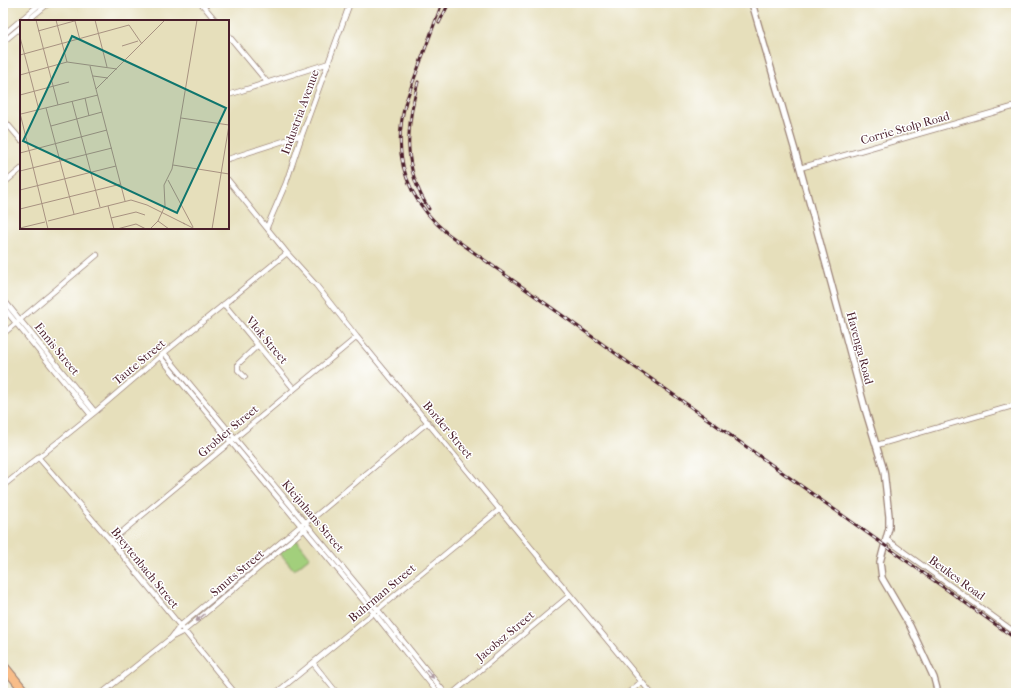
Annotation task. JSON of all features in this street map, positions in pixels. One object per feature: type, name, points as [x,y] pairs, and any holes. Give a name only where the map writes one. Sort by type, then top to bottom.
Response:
[{"type":"highway","points":[[3,665],[26,693]]},
{"type":"street","points":[[21,20],[41,3]]},
{"type":"street","points":[[28,20],[49,3]]},
{"type":"street","points":[[201,3],[215,20]]},
{"type":"street","name":"Industria Avenue","points":[[267,227],[286,183],[350,3]]},
{"type":"street","name":"Havenga Road","points":[[752,3],[800,168],[866,412],[884,471],[889,508],[889,528],[880,562],[882,578],[910,626],[934,678],[938,693]]},
{"type":"street","points":[[3,35],[20,21]]},
{"type":"street","points":[[3,42],[20,28]]},
{"type":"street","points":[[229,36],[268,82]]},
{"type":"street","points":[[229,95],[329,63]]},
{"type":"street","name":"Corrie Stolp Road","points":[[800,168],[1016,106]]},
{"type":"street","points":[[3,120],[20,139]]},
{"type":"street","points":[[229,159],[302,135]]},
{"type":"street","points":[[3,184],[20,170]]},
{"type":"street","name":"Border Street","points":[[229,181],[651,693]]},
{"type":"street","name":"Taute Street","points":[[4,484],[93,414],[162,355],[287,253]]},
{"type":"street","points":[[3,334],[97,255]]},
{"type":"street","name":"Ennis Street","points":[[3,299],[18,321],[93,414]]},
{"type":"street","name":"Vlok Street","points":[[224,304],[294,389]]},
{"type":"street","name":"Ennis Street","points":[[3,307],[18,321]]},
{"type":"street","name":"Grobler Street","points":[[111,541],[357,337]]},
{"type":"street","points":[[245,377],[238,370],[238,364],[258,345]]},
{"type":"street","name":"Kleijnhans Street","points":[[162,355],[445,693]]},
{"type":"street","points":[[877,444],[1016,405]]},
{"type":"street","name":"Smuts Street","points":[[102,693],[171,638],[184,631],[312,519],[428,422]]},
{"type":"street","name":"Breytenbach Street","points":[[38,457],[111,541],[235,693]]},
{"type":"street","name":"Buhrman Street","points":[[276,693],[500,509]]},
{"type":"street","name":"Smuts Street","points":[[171,638],[180,626],[305,526]]},
{"type":"street","name":"Beukes Road","points":[[886,539],[1016,633]]},
{"type":"street","name":"Jacobsz Street","points":[[453,693],[570,595]]},
{"type":"street","name":"Kleijnhans Street","points":[[376,611],[438,693]]},
{"type":"street","points":[[313,663],[337,693]]},
{"type":"street","points":[[628,693],[641,682]]},
{"type":"green space","points":[[296,539],[310,557],[294,570],[279,552]]},
{"type":"railway","points":[[442,3],[406,101],[400,139],[402,157],[412,191],[434,220],[448,234],[1016,639]]},
{"type":"railway","points":[[439,23],[449,3]]},
{"type":"railway","points":[[418,82],[409,132],[410,163],[420,193],[429,209]]}]
